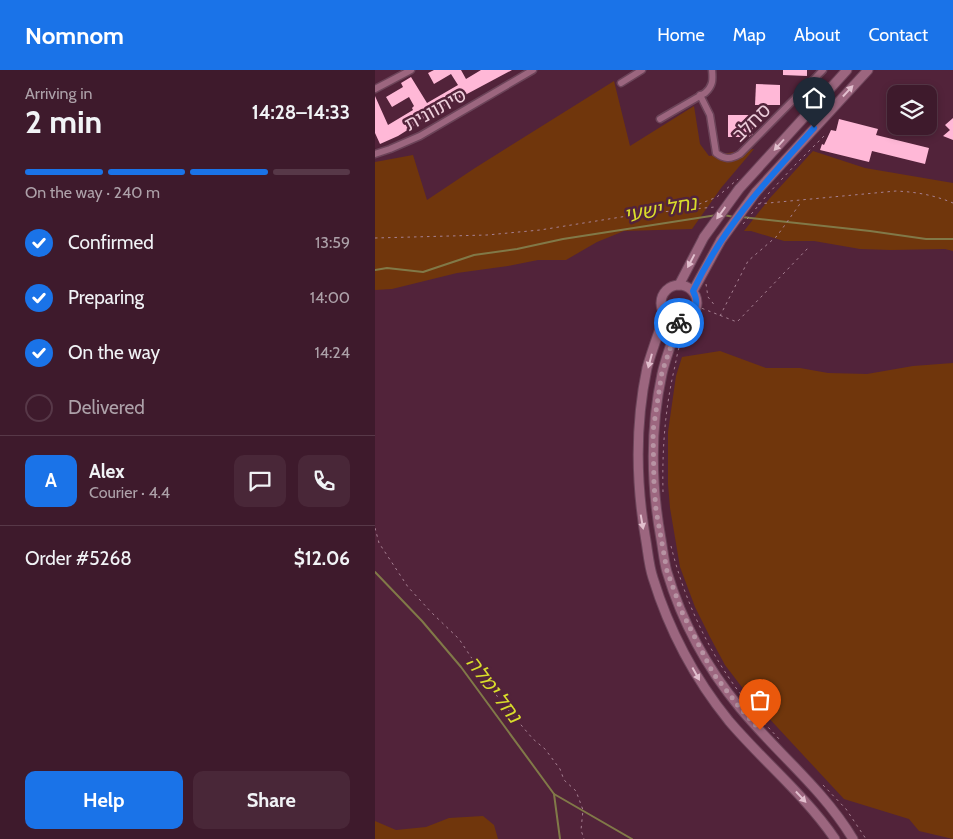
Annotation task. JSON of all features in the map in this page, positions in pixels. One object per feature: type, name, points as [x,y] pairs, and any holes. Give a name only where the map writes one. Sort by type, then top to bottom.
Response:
[{"type":"main road","points":[[679,285],[704,237],[739,189],[847,70]]},
{"type":"main road","points":[[693,291],[721,240],[756,192],[868,70]]},
{"type":"main road","points":[[679,285],[693,291],[696,306],[689,318],[672,319],[665,314],[661,304],[664,293],[673,286],[679,285]]},
{"type":"main road","points":[[665,314],[648,368],[638,430],[641,513],[652,576],[668,620],[701,683],[729,720],[805,800],[835,839]]},
{"type":"main road","points":[[680,320],[662,372],[653,431],[656,510],[667,571],[682,612],[713,673],[740,708],[834,810],[853,839]]},
{"type":"street","points":[[375,90],[411,70]]},
{"type":"street","name":"סיתוונית","points":[[375,154],[420,136],[533,70]]},
{"type":"street","points":[[621,83],[642,70]]},
{"type":"street","points":[[660,119],[711,87],[713,79],[712,70]]},
{"type":"street","name":"סחלב","points":[[700,95],[710,115],[716,153],[722,158],[734,158],[823,70]]},
{"type":"path","points":[[739,230],[768,194],[826,134]]},
{"type":"path","points":[[683,210],[717,197],[736,179],[751,175]]},
{"type":"path","points":[[751,204],[896,191],[917,192],[953,202]]},
{"type":"path","points":[[720,316],[748,261],[777,236],[802,200]]},
{"type":"path","points":[[375,238],[487,235],[540,230],[640,214],[722,207]]},
{"type":"path","points":[[696,306],[737,322],[809,247]]},
{"type":"path","points":[[705,282],[708,297],[717,307]]},
{"type":"path","points":[[663,492],[663,444],[668,395],[683,335],[694,325]]},
{"type":"path","points":[[375,528],[379,543],[408,587],[432,614],[459,639],[499,699],[533,739],[545,750],[560,769],[564,780],[576,791],[583,810],[581,830],[584,839]]},
{"type":"path","points":[[669,540],[675,564],[694,614],[716,657],[749,706],[780,739]]},
{"type":"path","points":[[819,781],[846,809],[866,839]]},
{"type":"shaded area","points":[[614,81],[630,146],[694,106],[700,144],[709,156],[754,149],[721,188],[692,229],[624,231],[597,242],[566,260],[538,260],[457,273],[392,289],[375,290],[375,162],[413,155],[427,200]]},
{"type":"shaded area","points":[[813,151],[865,168],[953,183],[953,251],[945,249],[860,249],[814,241],[784,241],[751,231],[744,231],[770,198]]},
{"type":"shaded area","points":[[720,351],[766,368],[800,368],[828,373],[867,374],[913,366],[953,363],[953,839],[919,831],[909,819],[844,799],[751,699],[725,665],[695,607],[680,567],[670,508],[668,432],[676,376],[682,357]]},
{"type":"shaded area","points":[[483,816],[494,825],[498,839],[375,839],[375,821],[396,830],[426,827],[449,818]]},
{"type":"building","points":[[434,70],[461,70],[466,79],[481,70],[512,70],[452,102],[398,136],[380,144],[375,133],[375,96],[388,125],[413,110],[414,106],[409,97],[392,107],[386,97],[403,87],[401,83],[411,77],[427,103],[458,85],[451,74],[434,84],[428,73]]},
{"type":"building","points":[[783,70],[807,70],[807,76],[783,75]]},
{"type":"building","points":[[756,84],[780,85],[780,105],[755,105]]},
{"type":"building","points":[[728,115],[753,115],[753,134],[749,137],[728,137]]},
{"type":"building","points":[[953,118],[953,140],[943,136],[950,130],[945,125]]},
{"type":"building","points":[[839,119],[878,129],[876,135],[929,148],[925,164],[872,151],[869,162],[820,150],[831,130],[836,131]]},
{"type":"waterway","name":"נחל ישעי","points":[[375,270],[387,268],[423,272],[474,255],[717,215]]},
{"type":"waterway","name":"נחל ישעי","points":[[724,215],[734,217]]},
{"type":"waterway","name":"נחל ישעי","points":[[742,217],[926,239],[953,239]]},
{"type":"waterway","name":"נחל ימלה","points":[[375,572],[422,621],[461,667],[554,794],[560,839]]},
{"type":"waterway","points":[[554,794],[632,839]]},
{"type":"way so far","points":[[679,323],[662,372],[653,431],[656,510],[667,571],[682,612],[713,673],[760,730]]},
{"type":"route","points":[[679,323],[680,320],[689,318],[695,311],[697,301],[693,291],[709,259],[732,223],[756,192],[814,128]]}]
